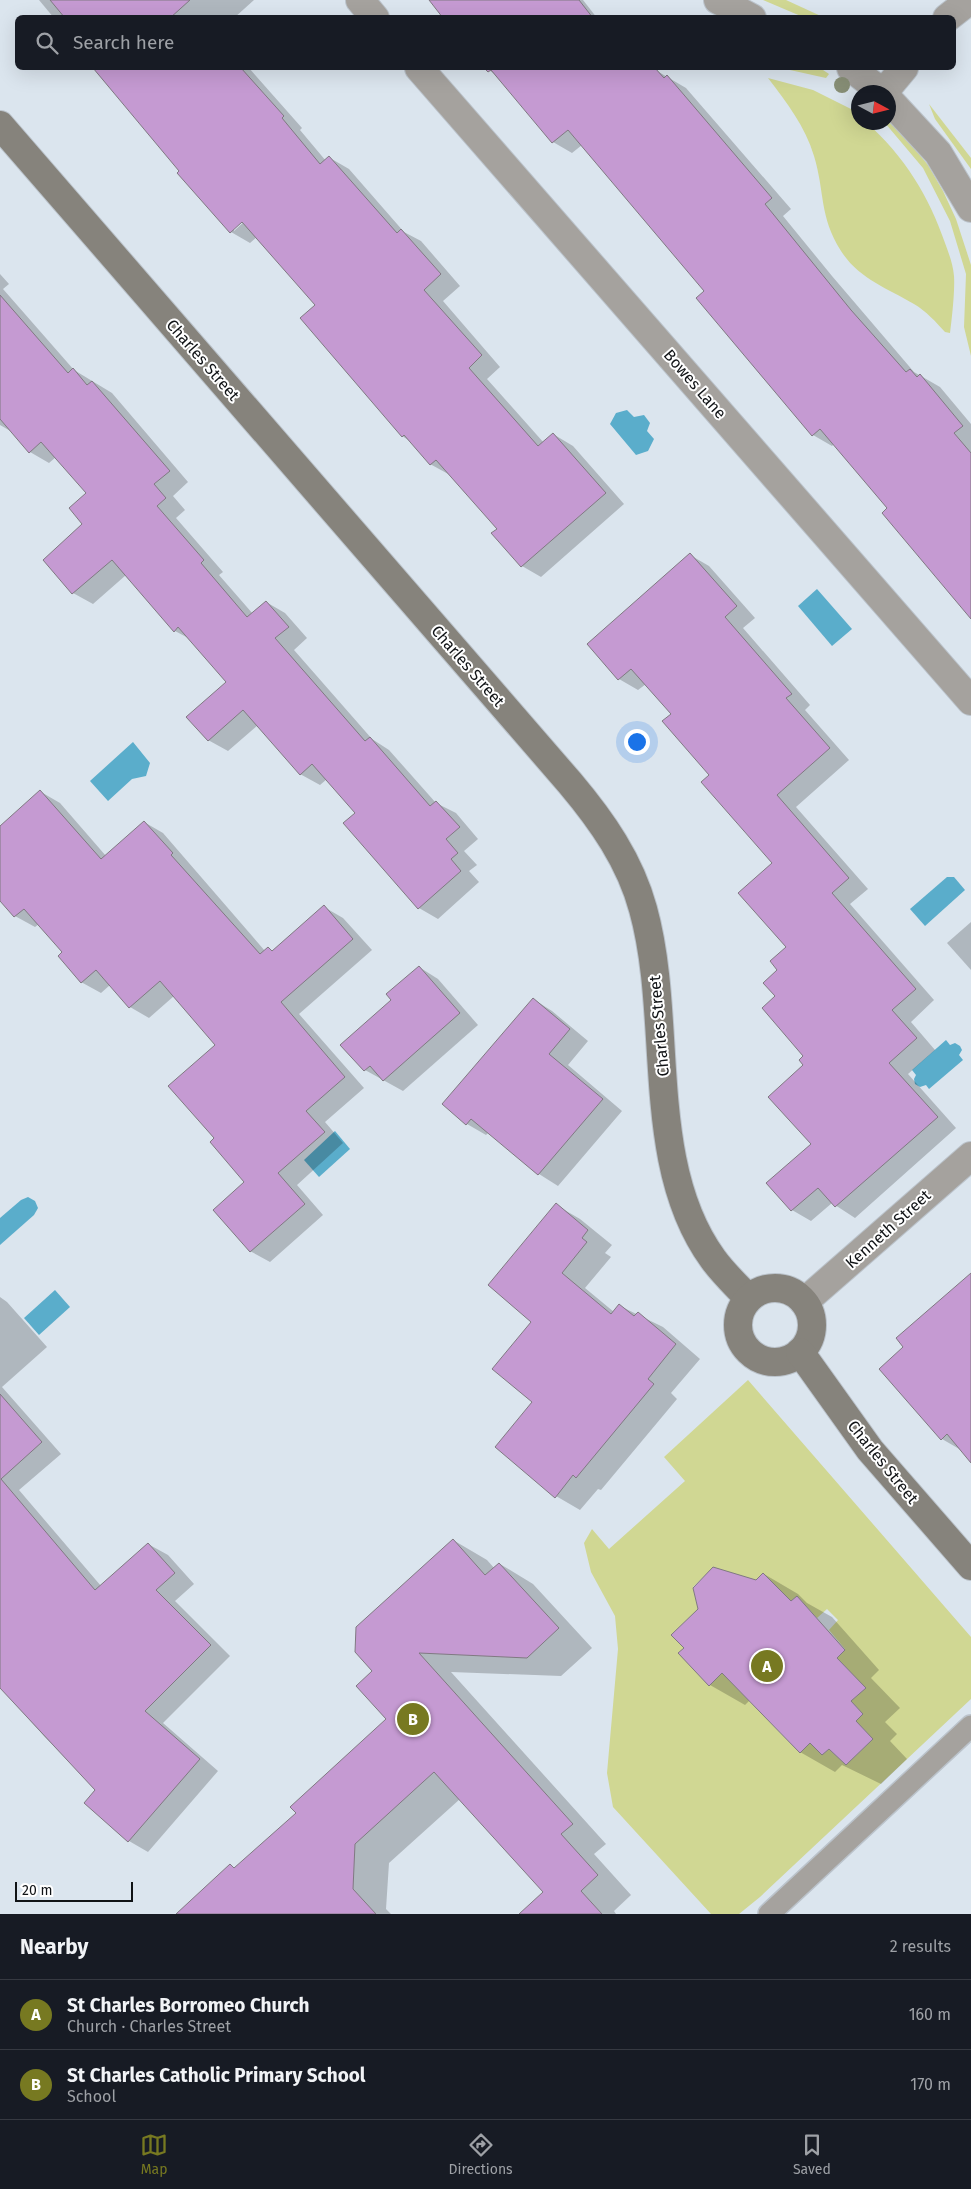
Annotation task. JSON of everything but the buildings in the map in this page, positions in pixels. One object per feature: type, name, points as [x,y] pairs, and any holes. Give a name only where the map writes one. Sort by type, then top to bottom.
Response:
[{"type":"street","points":[[360,0],[372,15]]},
{"type":"street","points":[[718,0],[746,15]]},
{"type":"street","points":[[951,15],[970,0]]},
{"type":"street","name":"Bowes Lane","points":[[421,70],[971,701]]},
{"type":"street","points":[[854,70],[874,85]]},
{"type":"street","points":[[889,85],[902,70]]},
{"type":"street","points":[[896,108],[938,153],[971,208]]},
{"type":"street","name":"Charles Street","points":[[0,125],[594,811],[614,842],[631,875],[643,908],[651,942],[669,1136],[678,1188],[695,1229],[713,1260],[748,1298]]},
{"type":"street","name":"Kenneth Street","points":[[804,1302],[971,1156]]},
{"type":"street","points":[[771,1287],[784,1288],[804,1302],[810,1311],[811,1333],[807,1344],[800,1352],[790,1359],[778,1362],[766,1361],[754,1356],[746,1348],[738,1328],[742,1307],[748,1298],[771,1287]]},
{"type":"street","name":"Charles Street","points":[[800,1352],[870,1450],[971,1566]]},
{"type":"lane","points":[[769,1914],[971,1726]]},
{"type":"green space","points":[[763,0],[786,0],[819,15],[798,15]]},
{"type":"green space","points":[[790,70],[823,70],[829,74],[826,78]]},
{"type":"green space","points":[[768,78],[813,90],[851,109],[851,130],[874,130],[904,163],[931,209],[952,263],[954,289],[950,333],[945,332],[918,307],[874,282],[848,261],[829,226],[814,156],[806,135]]},
{"type":"green space","points":[[929,104],[971,158],[971,169],[935,119]]},
{"type":"green space","points":[[896,126],[928,165],[956,219],[971,265],[971,356],[964,327],[966,274],[950,221],[923,168],[891,130],[896,130]]},
{"type":"green space","points":[[748,1380],[971,1637],[971,1699],[760,1897],[739,1914],[711,1914],[613,1807],[607,1773],[618,1649],[615,1616],[591,1572],[584,1543],[592,1529],[609,1549],[685,1481],[664,1457]],"holes":[[[713,1568],[749,1587],[763,1573],[791,1601],[797,1596],[817,1618],[827,1609],[838,1620],[829,1630],[845,1649],[837,1658],[865,1688],[851,1701],[863,1714],[856,1721],[873,1739],[846,1765],[829,1749],[822,1755],[810,1743],[800,1753],[722,1673],[710,1685],[679,1653],[684,1648],[672,1635],[698,1609],[693,1587]]]},
{"type":"water","points":[[627,410],[634,417],[644,415],[650,423],[647,431],[654,439],[648,451],[636,455],[610,424],[616,413]]},
{"type":"water","points":[[817,589],[852,629],[832,646],[798,606]]},
{"type":"water","points":[[133,742],[150,763],[146,776],[132,779],[108,801],[90,781]]},
{"type":"water","points":[[947,877],[954,877],[965,890],[925,926],[910,909]]},
{"type":"water","points":[[946,1040],[950,1045],[955,1043],[960,1046],[962,1050],[959,1055],[963,1060],[929,1089],[926,1085],[920,1087],[915,1084],[914,1079],[916,1075],[912,1070]]},
{"type":"water","points":[[335,1131],[350,1149],[319,1177],[304,1160]]},
{"type":"water","points":[[28,1197],[35,1201],[38,1208],[34,1215],[0,1245],[0,1218],[21,1200]]},
{"type":"water","points":[[55,1290],[70,1307],[39,1335],[24,1318]]},
{"type":"place","name":"St Charles Borromeo Church","points":[[767,1666]]},
{"type":"place","name":"St Charles Catholic Primary School","points":[[413,1719]]}]
